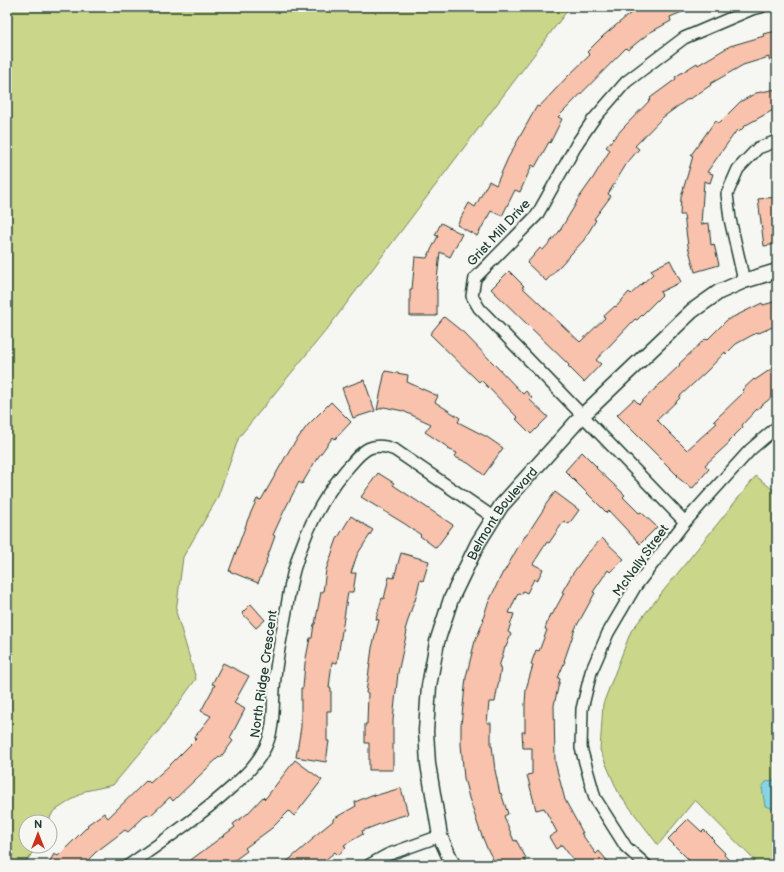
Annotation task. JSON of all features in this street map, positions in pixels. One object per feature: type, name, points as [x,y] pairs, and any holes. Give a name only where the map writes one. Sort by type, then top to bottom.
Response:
[{"type":"street","name":"Grist Mill Drive","points":[[686,522],[479,308],[472,296],[476,278],[537,215],[578,142],[593,120],[626,82],[684,38],[752,8],[761,7]]},
{"type":"street","points":[[744,282],[730,218],[727,194],[738,169],[758,148],[777,141]]},
{"type":"street","name":"Belmont Boulevard","points":[[453,865],[440,836],[428,764],[426,730],[429,686],[437,642],[451,599],[478,543],[493,517],[512,493],[582,416],[692,311],[719,292],[777,271]]},
{"type":"street","name":"McNally Street","points":[[646,865],[626,847],[595,798],[581,748],[582,709],[591,672],[608,633],[635,587],[686,522],[750,450],[777,427]]},
{"type":"street","name":"North Ridge Crescent","points":[[129,865],[184,827],[205,810],[244,775],[259,760],[263,753],[271,731],[278,650],[296,564],[309,529],[325,498],[331,488],[362,452],[374,446],[381,446],[395,450],[493,517]]},
{"type":"street","points":[[369,865],[388,855],[440,836]]},
{"type":"green space","points":[[7,7],[570,7],[328,328],[239,437],[217,499],[183,557],[176,612],[196,679],[158,732],[113,785],[85,791],[52,814],[18,814],[18,854],[32,854],[24,865],[7,865]]},
{"type":"green space","points":[[756,476],[777,493],[777,865],[759,865],[695,800],[658,845],[618,792],[600,750],[603,704],[631,631]]},
{"type":"water","points":[[777,779],[777,812],[775,809],[765,806],[762,787],[766,782]]},
{"type":"building","points":[[638,7],[694,7],[670,17],[671,21],[649,33],[628,50],[626,48],[558,117],[562,119],[550,143],[549,142],[535,167],[532,165],[520,192],[515,190],[502,216],[491,211],[477,236],[457,225],[469,203],[475,207],[489,181],[496,185],[508,158],[537,106],[539,107],[590,55],[587,52],[603,36]]},
{"type":"building","points":[[777,31],[777,58],[769,60],[769,57],[743,65],[710,84],[711,85],[690,99],[689,98],[662,118],[635,146],[639,149],[627,163],[608,194],[611,196],[594,219],[596,220],[584,240],[546,281],[527,263],[540,248],[543,250],[559,232],[576,202],[610,150],[606,147],[651,99],[650,98],[676,79],[675,77],[697,63],[698,65],[730,46],[764,36],[763,34]]},
{"type":"building","points":[[777,89],[777,108],[746,125],[739,132],[737,130],[707,172],[713,174],[710,183],[704,181],[701,224],[709,223],[711,245],[714,244],[719,265],[695,272],[688,246],[684,215],[680,215],[681,197],[693,156],[691,155],[715,121],[719,123],[740,102],[756,93]]},
{"type":"building","points":[[777,197],[777,244],[764,246],[758,199]]},
{"type":"building","points":[[441,223],[462,234],[450,257],[440,252],[436,289],[437,316],[410,316],[410,289],[412,289],[415,257],[427,258],[438,236],[435,235]]},
{"type":"building","points":[[670,260],[681,282],[660,292],[662,295],[637,320],[635,319],[596,360],[601,364],[584,382],[568,366],[569,365],[491,289],[509,271],[524,286],[522,287],[580,342],[605,318],[604,316],[615,306],[616,307],[629,292],[631,294],[653,274],[651,270]]},
{"type":"building","points":[[777,301],[777,325],[759,333],[758,332],[736,344],[726,354],[725,352],[657,420],[687,450],[717,423],[714,421],[744,392],[742,390],[754,379],[755,380],[777,365],[777,393],[756,410],[742,425],[743,427],[729,441],[730,442],[705,465],[709,469],[692,489],[676,476],[677,475],[617,415],[634,399],[639,404],[705,339],[707,340],[727,320],[762,303],[763,305]]},
{"type":"building","points":[[444,317],[464,333],[523,394],[526,391],[532,398],[530,400],[548,417],[531,434],[516,419],[518,418],[481,380],[479,382],[430,334]]},
{"type":"building","points":[[385,371],[408,375],[407,382],[438,396],[435,402],[460,418],[458,422],[487,437],[503,448],[484,475],[468,463],[455,457],[457,453],[448,449],[449,448],[425,432],[431,424],[403,411],[384,407],[377,410]]},
{"type":"building","points":[[364,380],[375,411],[353,418],[342,388]]},
{"type":"building","points":[[331,402],[351,422],[335,439],[333,437],[316,460],[302,484],[299,482],[273,535],[275,536],[266,561],[267,562],[258,583],[229,571],[257,499],[261,500],[290,449],[307,426]]},
{"type":"building","points":[[582,452],[597,467],[596,468],[625,495],[623,497],[639,513],[641,512],[657,527],[640,544],[609,511],[607,513],[565,471]]},
{"type":"building","points":[[378,473],[394,483],[393,485],[453,525],[436,548],[405,524],[361,497]]},
{"type":"building","points":[[555,492],[579,510],[569,524],[564,521],[549,543],[547,542],[533,564],[543,569],[537,581],[534,579],[527,593],[523,591],[522,594],[518,593],[509,613],[514,614],[508,632],[511,634],[499,667],[501,668],[495,702],[489,702],[487,723],[491,723],[491,746],[495,770],[500,794],[501,793],[508,814],[504,816],[514,841],[516,840],[526,858],[524,859],[528,865],[496,865],[480,831],[464,778],[461,725],[466,677],[475,641],[484,620],[487,606],[498,582],[527,533]]},
{"type":"building","points":[[351,516],[373,530],[357,555],[351,573],[356,573],[353,592],[348,592],[337,663],[332,662],[329,688],[331,688],[331,711],[327,711],[327,741],[329,741],[326,762],[296,757],[301,727],[301,688],[303,688],[305,663],[310,638],[312,638],[321,592],[323,592],[326,570],[337,539]]},
{"type":"building","points":[[602,538],[624,559],[610,572],[608,570],[593,592],[595,593],[575,629],[558,678],[560,679],[554,705],[555,762],[565,800],[583,833],[581,833],[596,854],[599,851],[611,865],[577,865],[562,845],[556,849],[549,837],[557,832],[544,808],[536,810],[527,775],[532,774],[532,748],[523,748],[522,732],[525,732],[526,689],[533,665],[531,664],[536,650],[539,651],[547,630],[545,629],[550,614],[552,615],[564,593],[562,592],[573,573],[586,555]]},
{"type":"building","points":[[401,553],[429,561],[423,581],[420,580],[415,601],[405,630],[407,631],[398,673],[393,720],[393,770],[369,770],[369,743],[365,743],[368,693],[366,693],[372,648],[379,620],[376,619],[382,598],[384,599],[389,577],[394,578]]},
{"type":"building","points":[[251,604],[265,620],[256,628],[242,613]]},
{"type":"building","points":[[223,663],[249,676],[234,703],[245,709],[230,738],[233,741],[220,758],[219,757],[173,801],[170,797],[150,816],[147,814],[128,832],[125,830],[96,852],[83,865],[48,865],[54,854],[58,856],[88,826],[87,825],[104,813],[108,818],[147,780],[150,783],[196,739],[194,738],[211,716],[201,711],[215,685],[212,684]]},
{"type":"building","points":[[295,760],[322,780],[294,816],[289,811],[272,828],[245,848],[247,851],[228,865],[184,865],[235,827],[233,824],[247,814],[263,797],[265,799]]},
{"type":"building","points":[[401,788],[408,814],[385,821],[362,831],[363,834],[344,845],[346,848],[338,855],[335,852],[319,865],[283,865],[333,821],[333,819],[356,806],[355,802],[374,794],[374,796]]},
{"type":"building","points":[[688,819],[702,832],[704,830],[714,840],[713,841],[725,853],[724,855],[734,865],[694,865],[668,839]]}]
